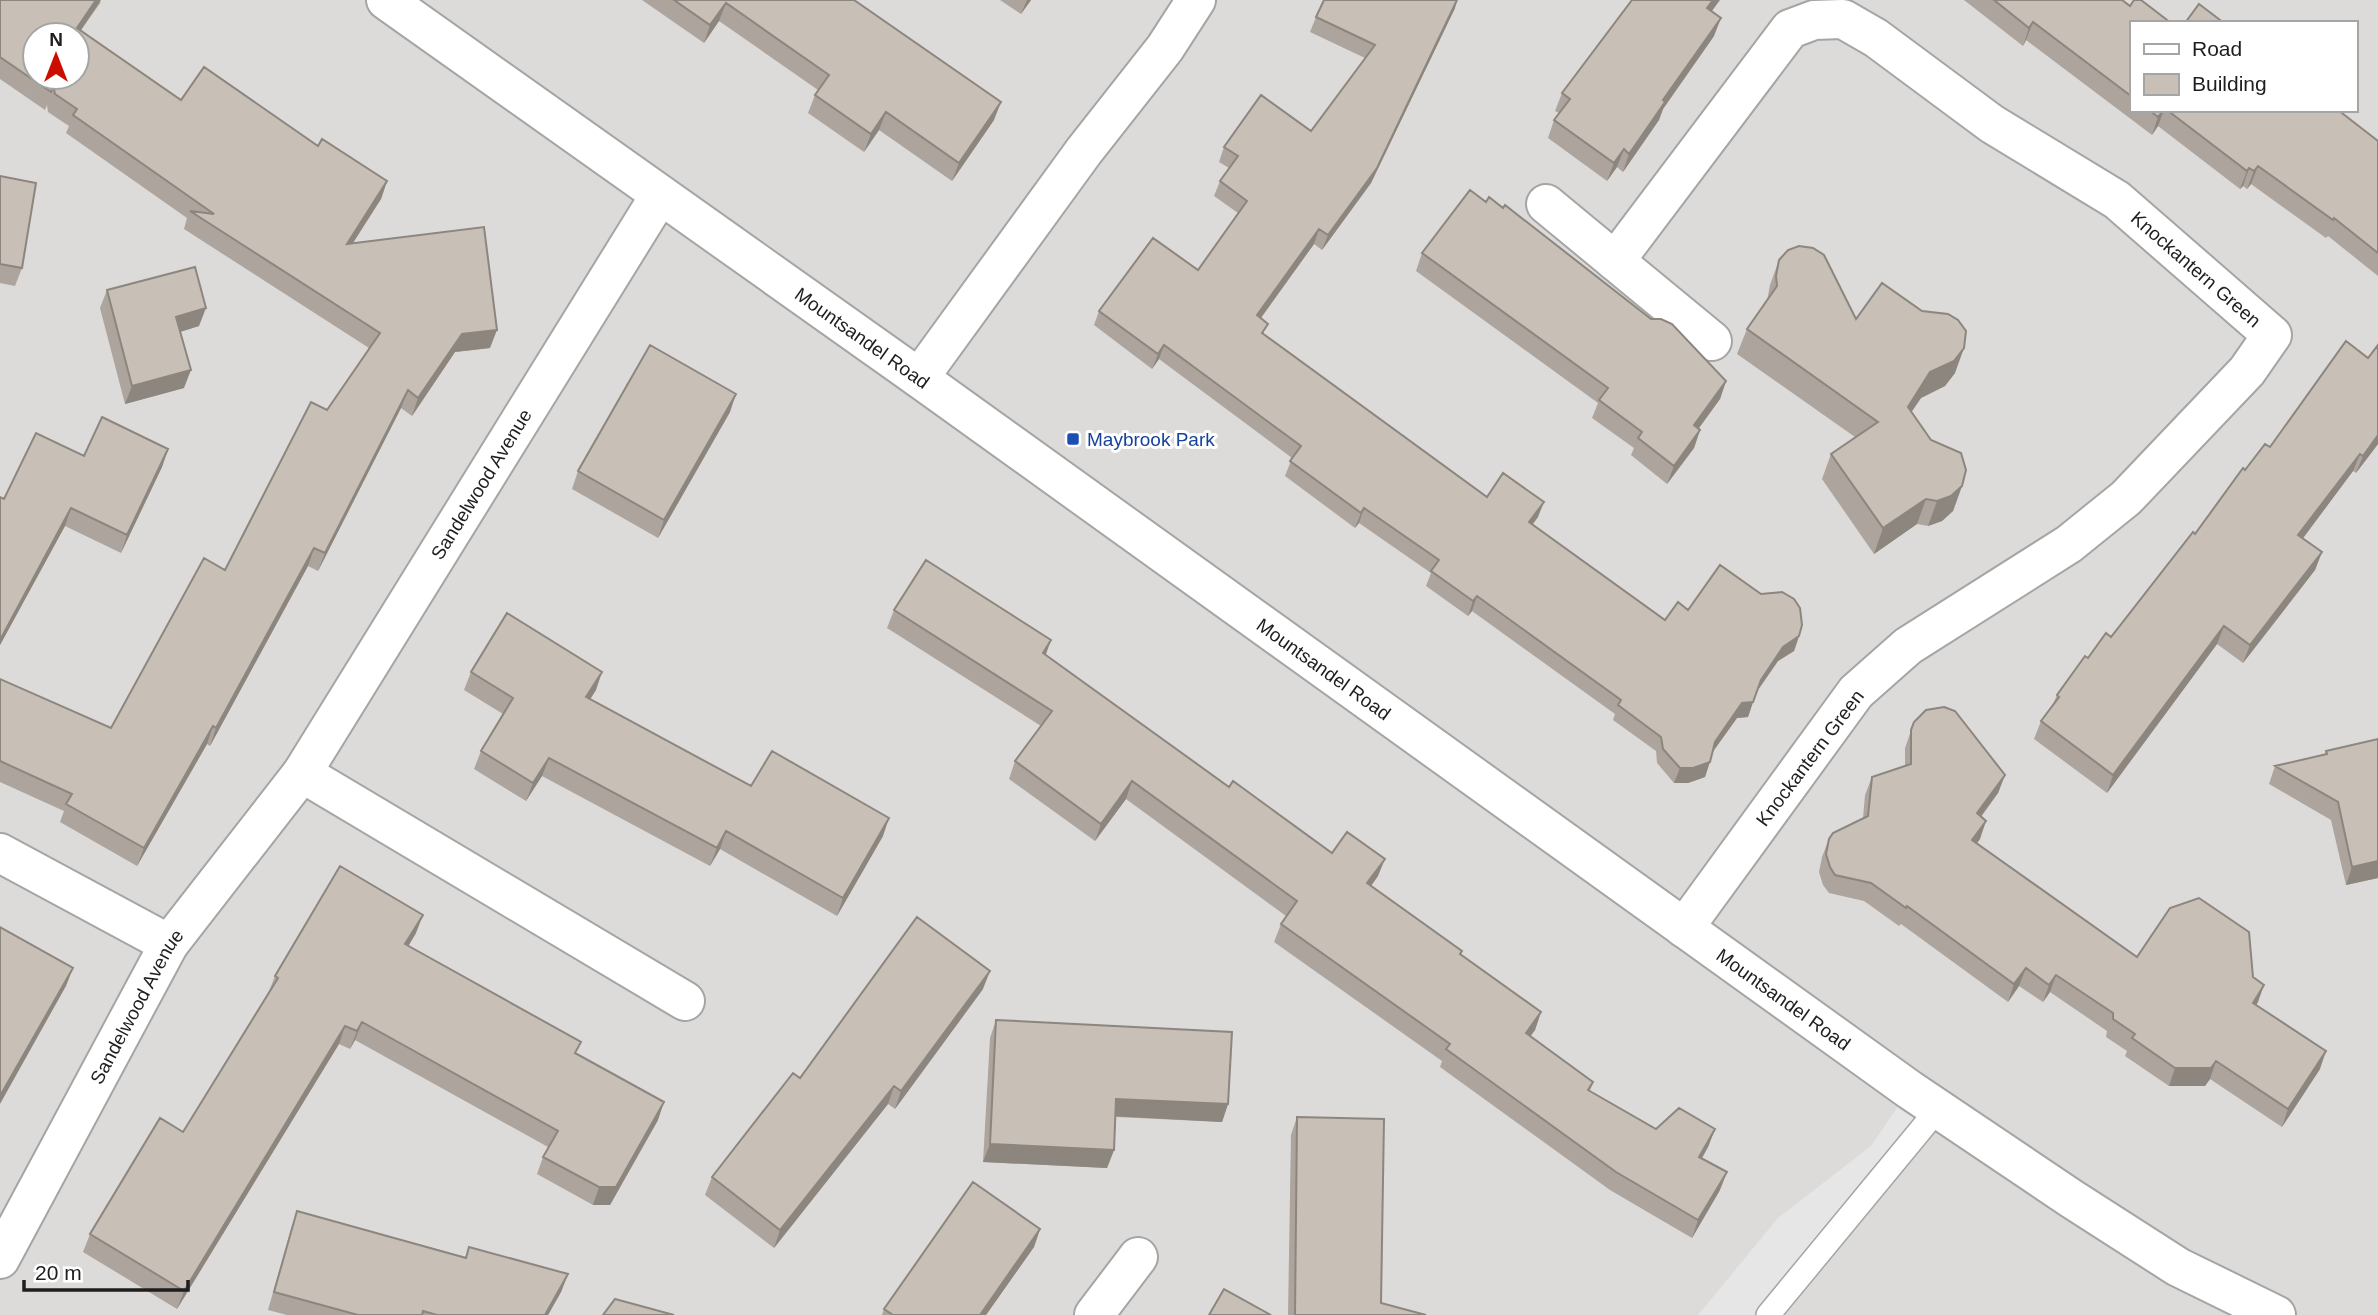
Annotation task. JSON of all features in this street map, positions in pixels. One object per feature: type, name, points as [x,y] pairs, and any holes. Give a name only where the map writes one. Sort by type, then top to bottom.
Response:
[{"type":"street","name":"Mountsandel Road","points":[[386,0],[919,378],[1938,1109],[2178,1267],[2276,1315]]},
{"type":"street","points":[[919,378],[1084,151],[1165,48],[1196,0]]},
{"type":"street","name":"Knockantern Green","points":[[1615,261],[1790,29],[1814,20],[1843,19],[1876,38],[1992,124],[2117,200],[2272,335],[2247,371],[2126,498],[2069,544],[1908,646],[1856,692],[1684,928]]},
{"type":"street","name":"Sandelwood Avenue","points":[[0,1259],[169,944],[302,773],[660,195]]},
{"type":"street","points":[[1546,204],[1712,341]]},
{"type":"street","points":[[302,773],[685,1001]]},
{"type":"street","points":[[0,853],[169,944]]},
{"type":"street","points":[[1094,1315],[1138,1257]]},
{"type":"lane","points":[[1768,1315],[1938,1109]]},
{"type":"shaded area","points":[[0,0],[2378,0],[2378,1315],[0,1315]]},
{"type":"shaded area","points":[[1901,1102],[1927,1121],[1768,1315],[1698,1315],[1778,1218],[1871,1146]]},
{"type":"building","points":[[0,0],[96,0],[82,21],[21,21],[21,71],[0,57]]},
{"type":"building","points":[[674,0],[854,0],[1001,102],[959,163],[886,112],[871,134],[815,95],[829,75],[726,3],[710,25]]},
{"type":"building","points":[[1324,0],[1457,0],[1377,168],[1328,235],[1319,229],[1257,315],[1268,324],[1262,333],[1487,497],[1503,473],[1544,502],[1529,522],[1665,620],[1678,602],[1688,610],[1720,565],[1761,594],[1782,592],[1794,599],[1800,608],[1802,625],[1799,636],[1783,647],[1761,680],[1753,702],[1742,703],[1715,742],[1710,762],[1693,768],[1680,768],[1663,749],[1661,737],[1618,705],[1621,700],[1477,596],[1473,601],[1431,571],[1439,560],[1364,508],[1361,513],[1290,461],[1301,446],[1164,345],[1158,354],[1099,311],[1153,238],[1198,270],[1247,201],[1220,181],[1238,156],[1224,147],[1261,95],[1311,131],[1375,45],[1316,17]]},
{"type":"building","points":[[1632,0],[1713,0],[1707,8],[1721,18],[1629,154],[1624,149],[1614,163],[1554,120],[1570,99],[1562,93]]},
{"type":"building","points":[[1994,0],[2122,0],[2130,6],[2134,0],[2141,0],[2168,21],[2130,21],[2130,95],[2033,22],[2029,28]]},
{"type":"building","points":[[2199,4],[2221,21],[2186,21]]},
{"type":"building","points":[[91,38],[181,100],[204,67],[318,146],[322,139],[387,181],[347,244],[484,227],[497,330],[462,334],[418,398],[408,390],[325,553],[314,548],[216,728],[213,726],[144,848],[66,804],[72,794],[0,761],[0,679],[111,728],[204,558],[225,570],[311,402],[327,410],[380,333],[190,211],[214,214],[73,115],[77,109],[54,91],[91,91]]},
{"type":"building","points":[[2170,112],[2341,112],[2378,141],[2378,253],[2334,218],[2333,220],[2258,166],[2254,171],[2249,168],[2247,171]]},
{"type":"building","points":[[0,176],[36,183],[22,268],[0,264]]},
{"type":"building","points":[[1470,190],[1486,202],[1489,197],[1503,208],[1505,205],[1651,319],[1661,319],[1672,324],[1726,381],[1694,425],[1700,430],[1674,466],[1638,438],[1642,432],[1599,400],[1608,388],[1422,253]]},
{"type":"building","points":[[1799,246],[1813,248],[1824,255],[1856,319],[1882,283],[1922,311],[1948,314],[1958,320],[1966,331],[1964,348],[1954,361],[1930,372],[1908,407],[1931,440],[1961,453],[1966,470],[1962,486],[1951,496],[1937,501],[1926,499],[1883,528],[1831,454],[1878,422],[1747,329],[1777,286],[1779,260],[1788,250]]},
{"type":"building","points":[[195,267],[206,308],[176,317],[191,370],[132,386],[107,290]]},
{"type":"building","points":[[2346,341],[2368,358],[2378,345],[2378,435],[2363,456],[2360,454],[2298,535],[2322,552],[2250,645],[2224,626],[2113,775],[2041,721],[2085,656],[2088,658],[2106,633],[2111,637],[2193,532],[2195,534],[2243,468],[2245,470],[2265,444],[2270,447]]},
{"type":"building","points":[[650,345],[736,394],[664,520],[578,471]]},
{"type":"building","points":[[102,417],[168,449],[127,535],[71,508],[0,640],[0,497],[4,499],[36,433],[84,456]]},
{"type":"building","points":[[926,560],[1051,640],[1043,653],[1229,787],[1233,781],[1332,853],[1347,832],[1385,859],[1367,883],[1541,1012],[1526,1033],[1593,1082],[1588,1090],[1656,1129],[1679,1108],[1715,1129],[1699,1157],[1727,1172],[1698,1220],[1616,1172],[1446,1049],[1450,1044],[1281,924],[1297,901],[1132,781],[1101,824],[1015,761],[1052,711],[894,610]]},
{"type":"building","points":[[507,613],[602,672],[586,697],[751,786],[772,751],[889,818],[843,898],[726,831],[717,848],[549,758],[533,783],[481,751],[513,698],[471,672]]},
{"type":"building","points":[[1944,707],[1955,711],[2005,775],[1977,813],[1986,821],[1972,840],[2137,957],[2170,908],[2199,898],[2249,932],[2253,977],[2264,985],[2253,1003],[2326,1051],[2288,1109],[2216,1061],[2211,1068],[2175,1068],[2132,1038],[2135,1034],[2113,1019],[2113,1013],[2056,975],[2049,985],[2026,968],[2014,984],[1871,883],[1835,875],[1826,854],[1829,839],[1833,833],[1868,816],[1872,777],[1911,764],[1911,730],[1914,722],[1926,710]]},
{"type":"building","points":[[2378,739],[2378,861],[2352,867],[2338,802],[2275,766]]},
{"type":"building","points":[[340,866],[423,915],[405,944],[581,1042],[575,1053],[664,1102],[616,1187],[599,1187],[543,1157],[558,1131],[362,1022],[357,1031],[345,1026],[184,1291],[90,1234],[160,1118],[183,1132],[278,978],[275,976]]},
{"type":"building","points":[[917,917],[990,971],[901,1091],[894,1086],[780,1230],[712,1177],[793,1073],[800,1078]]},
{"type":"building","points":[[0,927],[73,968],[0,1096]]},
{"type":"building","points":[[996,1020],[1232,1032],[1228,1104],[1116,1099],[1114,1150],[990,1144]]},
{"type":"building","points":[[1297,1117],[1384,1119],[1381,1303],[1426,1315],[1295,1315]]},
{"type":"building","points":[[973,1182],[1040,1229],[980,1315],[893,1315],[884,1309]]},
{"type":"building","points":[[297,1211],[466,1258],[469,1247],[568,1274],[545,1315],[437,1315],[423,1311],[422,1315],[358,1315],[274,1292]]},
{"type":"building","points":[[1224,1289],[1271,1315],[1209,1315]]},
{"type":"building","points":[[615,1299],[674,1315],[603,1315]]},
{"type":"place","name":"Maybrook Park","points":[[1073,439]]}]
